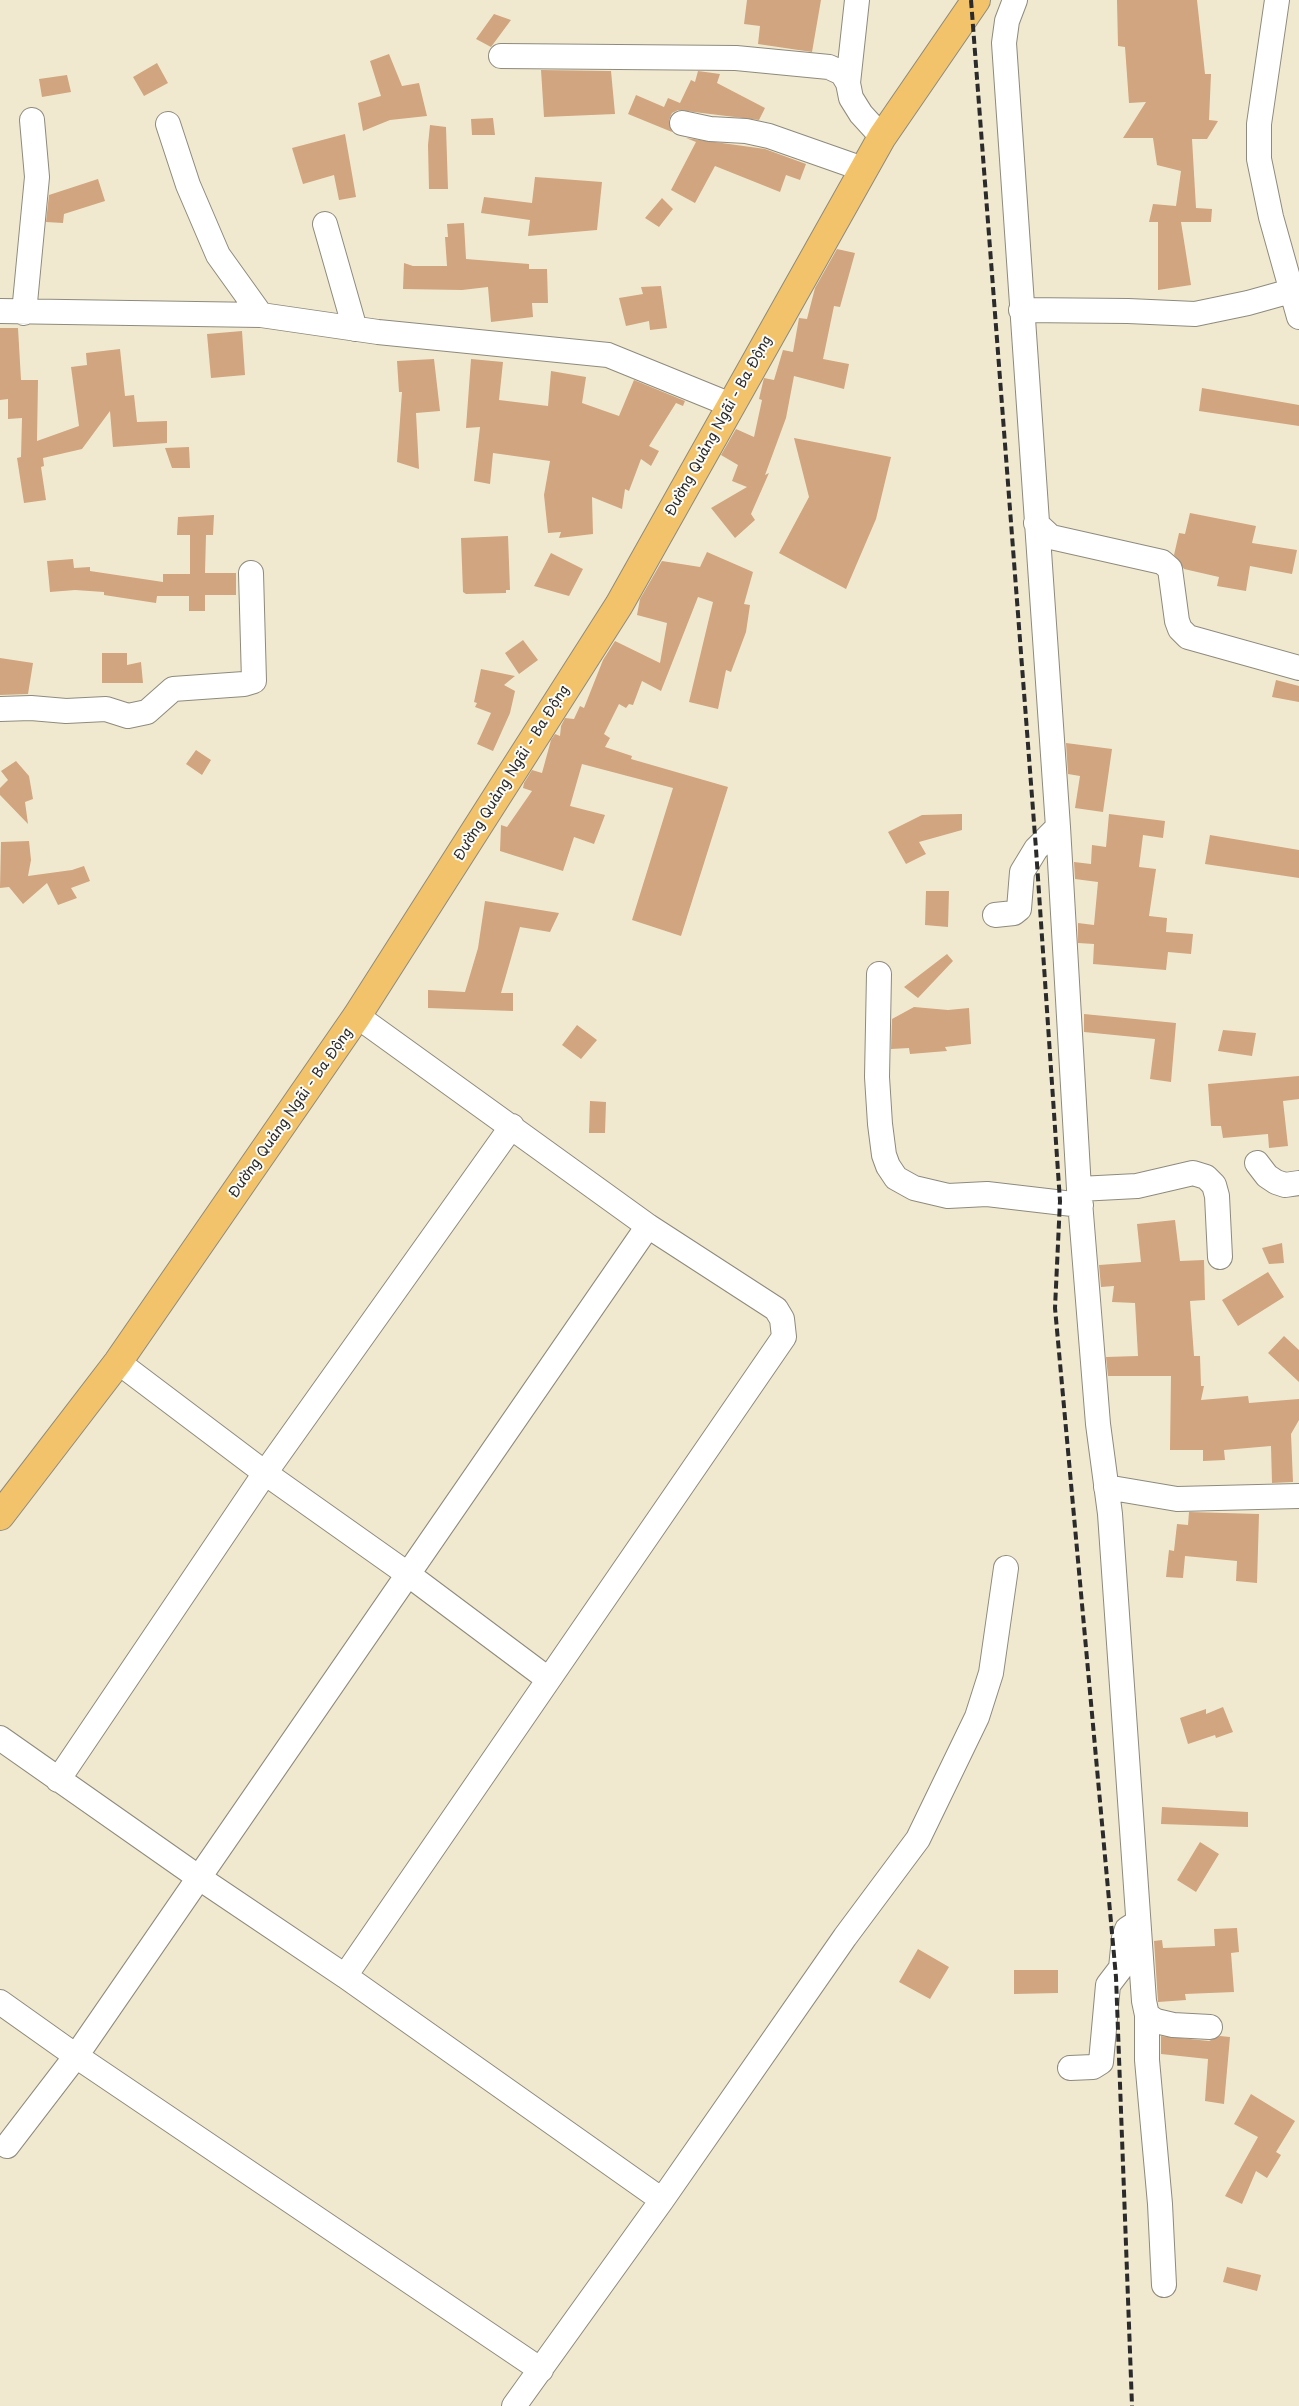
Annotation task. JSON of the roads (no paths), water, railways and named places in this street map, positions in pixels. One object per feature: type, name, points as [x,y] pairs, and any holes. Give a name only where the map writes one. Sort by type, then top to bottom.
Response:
[{"type":"main road","name":"Đường Quảng Ngãi - Ba Động","points":[[0,1516],[118,1362],[357,1016],[619,604],[863,169],[882,137],[976,0]]},
{"type":"street","points":[[857,0],[848,82],[851,98],[861,114],[882,137]]},
{"type":"street","points":[[1015,0],[1007,21],[1004,43],[1021,310],[1058,827],[1080,1197],[1098,1424],[1110,1514],[1146,2016],[1147,2060],[1160,2204],[1164,2285]]},
{"type":"street","points":[[1277,0],[1259,124],[1259,159],[1271,217],[1295,292],[1299,317]]},
{"type":"street","points":[[501,56],[736,58],[780,61],[829,67],[842,73],[848,82]]},
{"type":"street","points":[[24,313],[37,177],[32,120]]},
{"type":"street","points":[[682,123],[710,129],[746,131],[769,136],[863,169]]},
{"type":"street","points":[[168,124],[188,185],[218,255],[260,315]]},
{"type":"street","points":[[325,224],[355,329]]},
{"type":"street","points":[[1021,310],[1196,314],[1248,304],[1295,292]]},
{"type":"street","points":[[0,311],[24,313],[260,315],[477,344],[608,354],[731,405]]},
{"type":"street","points":[[1036,523],[1050,537],[1162,562],[1170,570],[1177,621],[1180,629],[1188,638],[1299,668]]},
{"type":"street","points":[[0,709],[106,709],[128,716],[147,712],[173,689],[244,684],[254,681],[251,573]]},
{"type":"street","points":[[995,915],[1014,913],[1019,909],[1022,872],[1036,849],[1058,827]]},
{"type":"street","points":[[879,974],[878,1092],[880,1124],[884,1154],[888,1166],[896,1178],[914,1188],[948,1196],[987,1194],[1080,1197],[1193,1173],[1206,1177],[1214,1184],[1217,1196],[1220,1256]]},
{"type":"street","points":[[345,1976],[548,1679],[621,1577],[784,1337],[782,1319],[776,1309],[648,1226],[512,1126],[357,1016]]},
{"type":"street","points":[[58,1780],[265,1473],[512,1126]]},
{"type":"street","points":[[1257,1163],[1267,1176],[1276,1182],[1285,1184],[1299,1183]]},
{"type":"street","points":[[7,2146],[76,2056],[648,1226]]},
{"type":"street","points":[[118,1362],[265,1473],[409,1575],[548,1679]]},
{"type":"street","points":[[1106,1487],[1177,1499],[1299,1496]]},
{"type":"street","points":[[514,2406],[662,2200],[845,1937],[918,1839],[977,1717],[991,1673],[1006,1568]]},
{"type":"street","points":[[0,1738],[198,1877],[345,1976],[662,2200]]},
{"type":"street","points":[[1070,2068],[1093,2067],[1101,2062],[1108,1985],[1120,1968],[1127,1929],[1138,1922]]},
{"type":"street","points":[[0,2002],[76,2056],[541,2370]]},
{"type":"street","points":[[1146,2016],[1156,2021],[1173,2025],[1210,2027]]},
{"type":"railway","points":[[971,0],[1036,849],[1060,1201],[1055,1308],[1116,1977],[1132,2406]]}]
